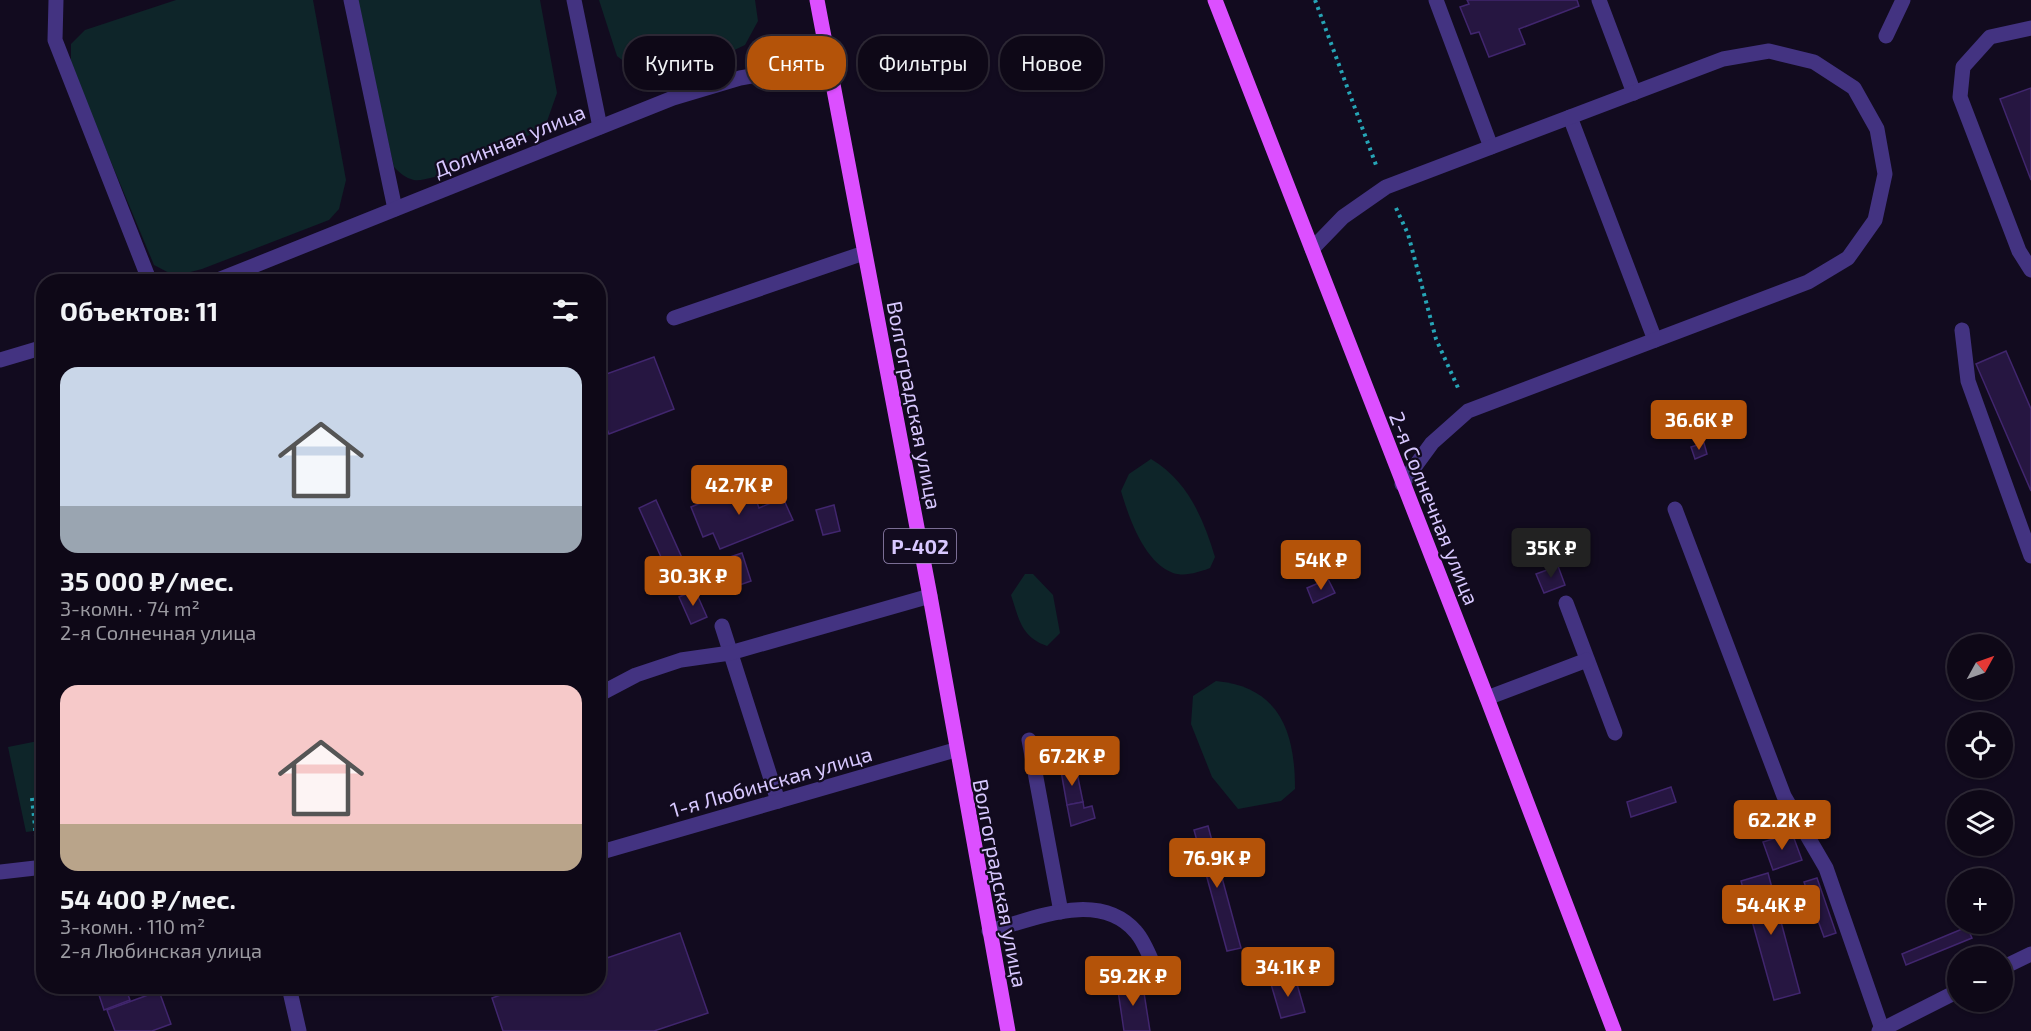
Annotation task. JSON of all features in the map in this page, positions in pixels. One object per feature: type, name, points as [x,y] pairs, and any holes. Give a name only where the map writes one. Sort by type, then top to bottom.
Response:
[{"type":"main road","name":"Волгоградская улица","points":[[817,0],[824,36]]},
{"type":"main road","name":"2-я Солнечная улица","points":[[1215,0],[1402,484],[1488,698],[1614,1031]]},
{"type":"main road","name":"Волгоградская улица","points":[[834,90],[930,596],[955,750],[1008,1031]]},
{"type":"street","points":[[56,0],[55,40],[147,274]]},
{"type":"street","points":[[351,0],[395,209]]},
{"type":"street","points":[[574,0],[600,127]]},
{"type":"street","points":[[1436,0],[1491,147]]},
{"type":"street","points":[[1599,0],[1634,93]]},
{"type":"street","points":[[1886,36],[1903,0]]},
{"type":"street","points":[[2031,28],[1990,37],[1963,67],[1960,97],[2019,251],[2031,270]]},
{"type":"street","points":[[1312,249],[1343,217],[1386,187],[1723,59],[1769,51],[1815,62],[1854,88],[1877,129],[1885,174],[1875,220],[1848,258],[1808,282],[1468,411],[1432,443],[1402,484]]},
{"type":"street","name":"Долинная улица","points":[[233,274],[672,98],[747,77]]},
{"type":"street","points":[[1570,117],[1654,340]]},
{"type":"street","points":[[674,318],[864,253]]},
{"type":"street","points":[[1962,330],[1968,381],[2031,556]]},
{"type":"street","points":[[0,360],[36,349]]},
{"type":"street","points":[[1675,509],[1784,796],[1826,868],[1881,1030],[1947,997]]},
{"type":"street","points":[[606,691],[636,675],[681,660],[730,653],[930,596]]},
{"type":"street","points":[[1566,603],[1615,733]]},
{"type":"street","points":[[722,626],[778,801]]},
{"type":"street","points":[[1488,698],[1587,660]]},
{"type":"street","points":[[1029,740],[1061,912]]},
{"type":"street","name":"1-я Любинская улица","points":[[606,850],[955,750]]},
{"type":"street","points":[[0,872],[36,868]]},
{"type":"street","points":[[989,931],[1061,912],[1088,908],[1116,914],[1137,933],[1157,973]]},
{"type":"street","points":[[2013,963],[2031,954]]},
{"type":"street","points":[[291,994],[299,1031]]},
{"type":"path","points":[[32,798],[36,829]]},
{"type":"green space","points":[[176,0],[313,0],[346,180],[339,209],[329,220],[202,269],[183,274],[171,274],[154,265],[71,66],[71,44],[85,30]]},
{"type":"green space","points":[[355,0],[540,0],[557,93],[545,127],[478,160],[440,175],[414,180],[403,175],[394,167]]},
{"type":"green space","points":[[599,0],[755,0],[758,21],[750,36],[747,36],[745,45],[735,50],[735,36],[624,36],[624,61],[617,56]]},
{"type":"green space","points":[[1151,459],[1175,478],[1192,502],[1205,528],[1215,557],[1210,568],[1187,574],[1173,573],[1154,559],[1139,538],[1121,491],[1129,474]]},
{"type":"green space","points":[[1025,574],[1033,574],[1053,595],[1060,633],[1047,646],[1026,632],[1011,595]]},
{"type":"green space","points":[[1216,681],[1238,685],[1255,692],[1269,703],[1279,716],[1287,731],[1292,749],[1295,789],[1281,801],[1238,809],[1212,777],[1191,724],[1193,696]]},
{"type":"green space","points":[[36,741],[36,831],[26,832],[8,747]]},
{"type":"building","points":[[1467,0],[1577,0],[1579,6],[1519,29],[1525,44],[1489,57],[1479,32],[1471,34],[1460,7],[1469,4]]},
{"type":"building","points":[[2031,88],[2031,180],[2000,99]]},
{"type":"building","points":[[2006,351],[2031,409],[2031,491],[1976,364]]},
{"type":"building","points":[[654,357],[674,409],[609,434],[606,427],[606,374]]},
{"type":"building","points":[[1704,443],[1707,454],[1695,459],[1691,447]]},
{"type":"building","points":[[750,483],[759,508],[783,498],[793,520],[720,549],[713,533],[703,537],[691,507]]},
{"type":"building","points":[[656,500],[691,578],[674,586],[639,508]]},
{"type":"building","points":[[834,505],[840,531],[823,535],[816,510]]},
{"type":"building","points":[[742,553],[751,581],[725,590],[715,562]]},
{"type":"building","points":[[1558,566],[1565,585],[1544,593],[1536,574]]},
{"type":"building","points":[[1328,579],[1335,593],[1313,603],[1307,588]]},
{"type":"building","points":[[695,590],[707,617],[691,624],[679,597]]},
{"type":"building","points":[[1076,768],[1083,802],[1067,805],[1061,771]]},
{"type":"building","points":[[1671,787],[1676,802],[1631,817],[1627,802]]},
{"type":"building","points":[[1083,802],[1084,808],[1092,806],[1095,818],[1071,826],[1067,805]]},
{"type":"building","points":[[1208,826],[1241,948],[1227,951],[1194,830]]},
{"type":"building","points":[[1792,833],[1802,860],[1773,870],[1763,842]]},
{"type":"building","points":[[1768,873],[1800,993],[1774,1000],[1741,881]]},
{"type":"building","points":[[1817,878],[1836,933],[1824,937],[1804,882]]},
{"type":"building","points":[[680,933],[708,1013],[654,1031],[503,1031],[492,998],[504,994],[606,994],[606,958]]},
{"type":"building","points":[[1950,934],[1970,934],[1972,938],[1947,946],[1947,948],[1906,965],[1902,954]]},
{"type":"building","points":[[1295,977],[1305,1012],[1281,1018],[1271,984]]},
{"type":"building","points":[[1142,980],[1150,1031],[1124,1031],[1117,984]]},
{"type":"building","points":[[99,994],[128,994],[130,1000],[104,1010]]},
{"type":"building","points":[[151,994],[160,994],[171,1024],[152,1031],[115,1031],[107,1010]]}]
